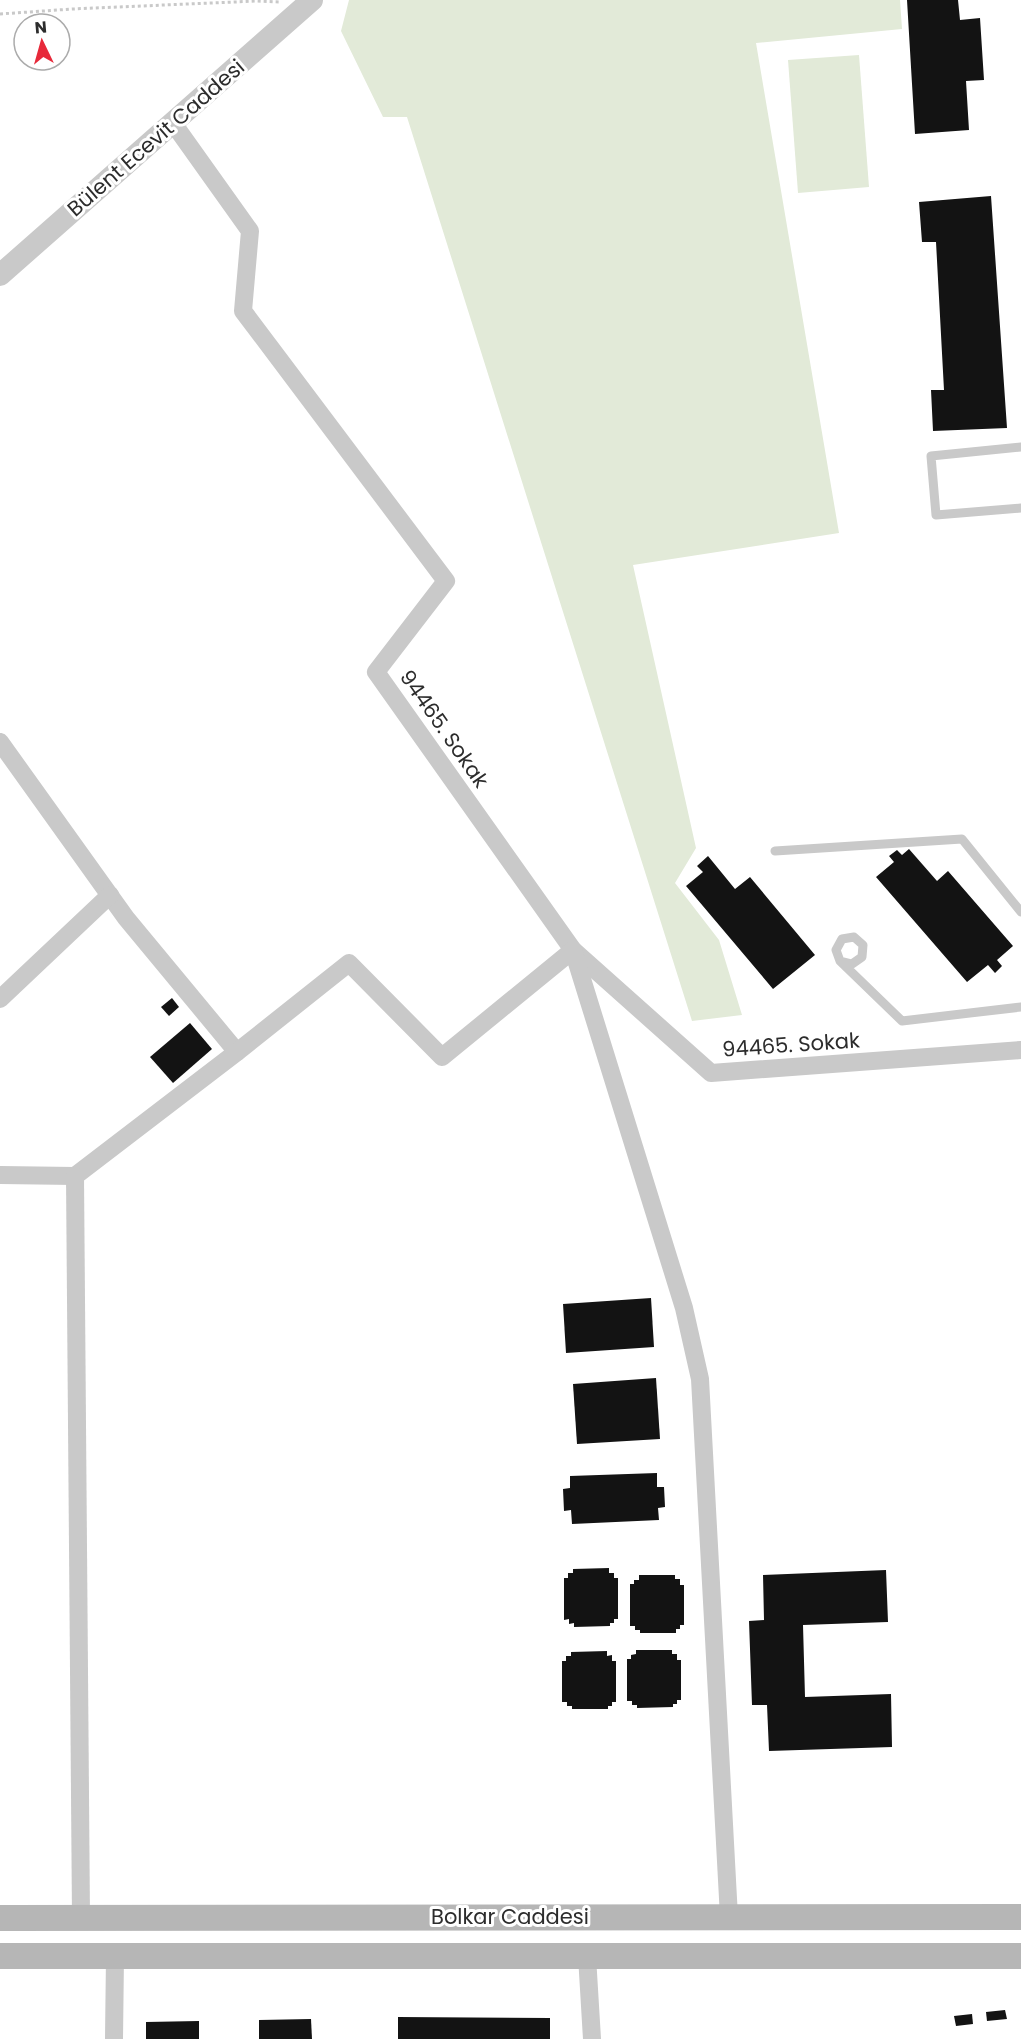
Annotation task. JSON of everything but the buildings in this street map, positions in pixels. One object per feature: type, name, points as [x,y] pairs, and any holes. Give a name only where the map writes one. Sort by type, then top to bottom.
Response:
[{"type":"main road","name":"Bolkar Caddesi","points":[[0,1918],[1021,1917]]},
{"type":"main road","name":"Bolkar Caddesi","points":[[0,1956],[1021,1956]]},
{"type":"street","name":"Bülent Ecevit Caddesi","points":[[0,276],[308,3]]},
{"type":"street","name":"94465. Sokak","points":[[173,123],[250,231],[243,311],[446,580],[376,672],[573,950],[711,1073],[1021,1050]]},
{"type":"street","points":[[0,742],[126,918],[237,1052]]},
{"type":"street","points":[[0,999],[110,895]]},
{"type":"street","points":[[0,1175],[75,1176],[349,963],[442,1057],[573,950],[684,1308],[700,1379],[729,1917]]},
{"type":"street","points":[[75,1176],[81,1918]]},
{"type":"street","points":[[114,2039],[115,1956]]},
{"type":"street","points":[[587,1956],[592,2039]]},
{"type":"lane","points":[[1021,447],[931,456],[936,515],[1021,508]]},
{"type":"lane","points":[[775,851],[962,839],[1021,912]]},
{"type":"lane","points":[[840,961],[902,1022],[1021,1007]]},
{"type":"path","points":[[0,14],[256,1],[308,3]]},
{"type":"green space","points":[[349,0],[900,0],[902,29],[756,43],[839,533],[633,565],[696,848],[675,883],[719,940],[742,1015],[692,1021],[407,117],[383,117],[341,31]]},
{"type":"green space","points":[[859,55],[869,187],[798,193],[788,60]]}]
